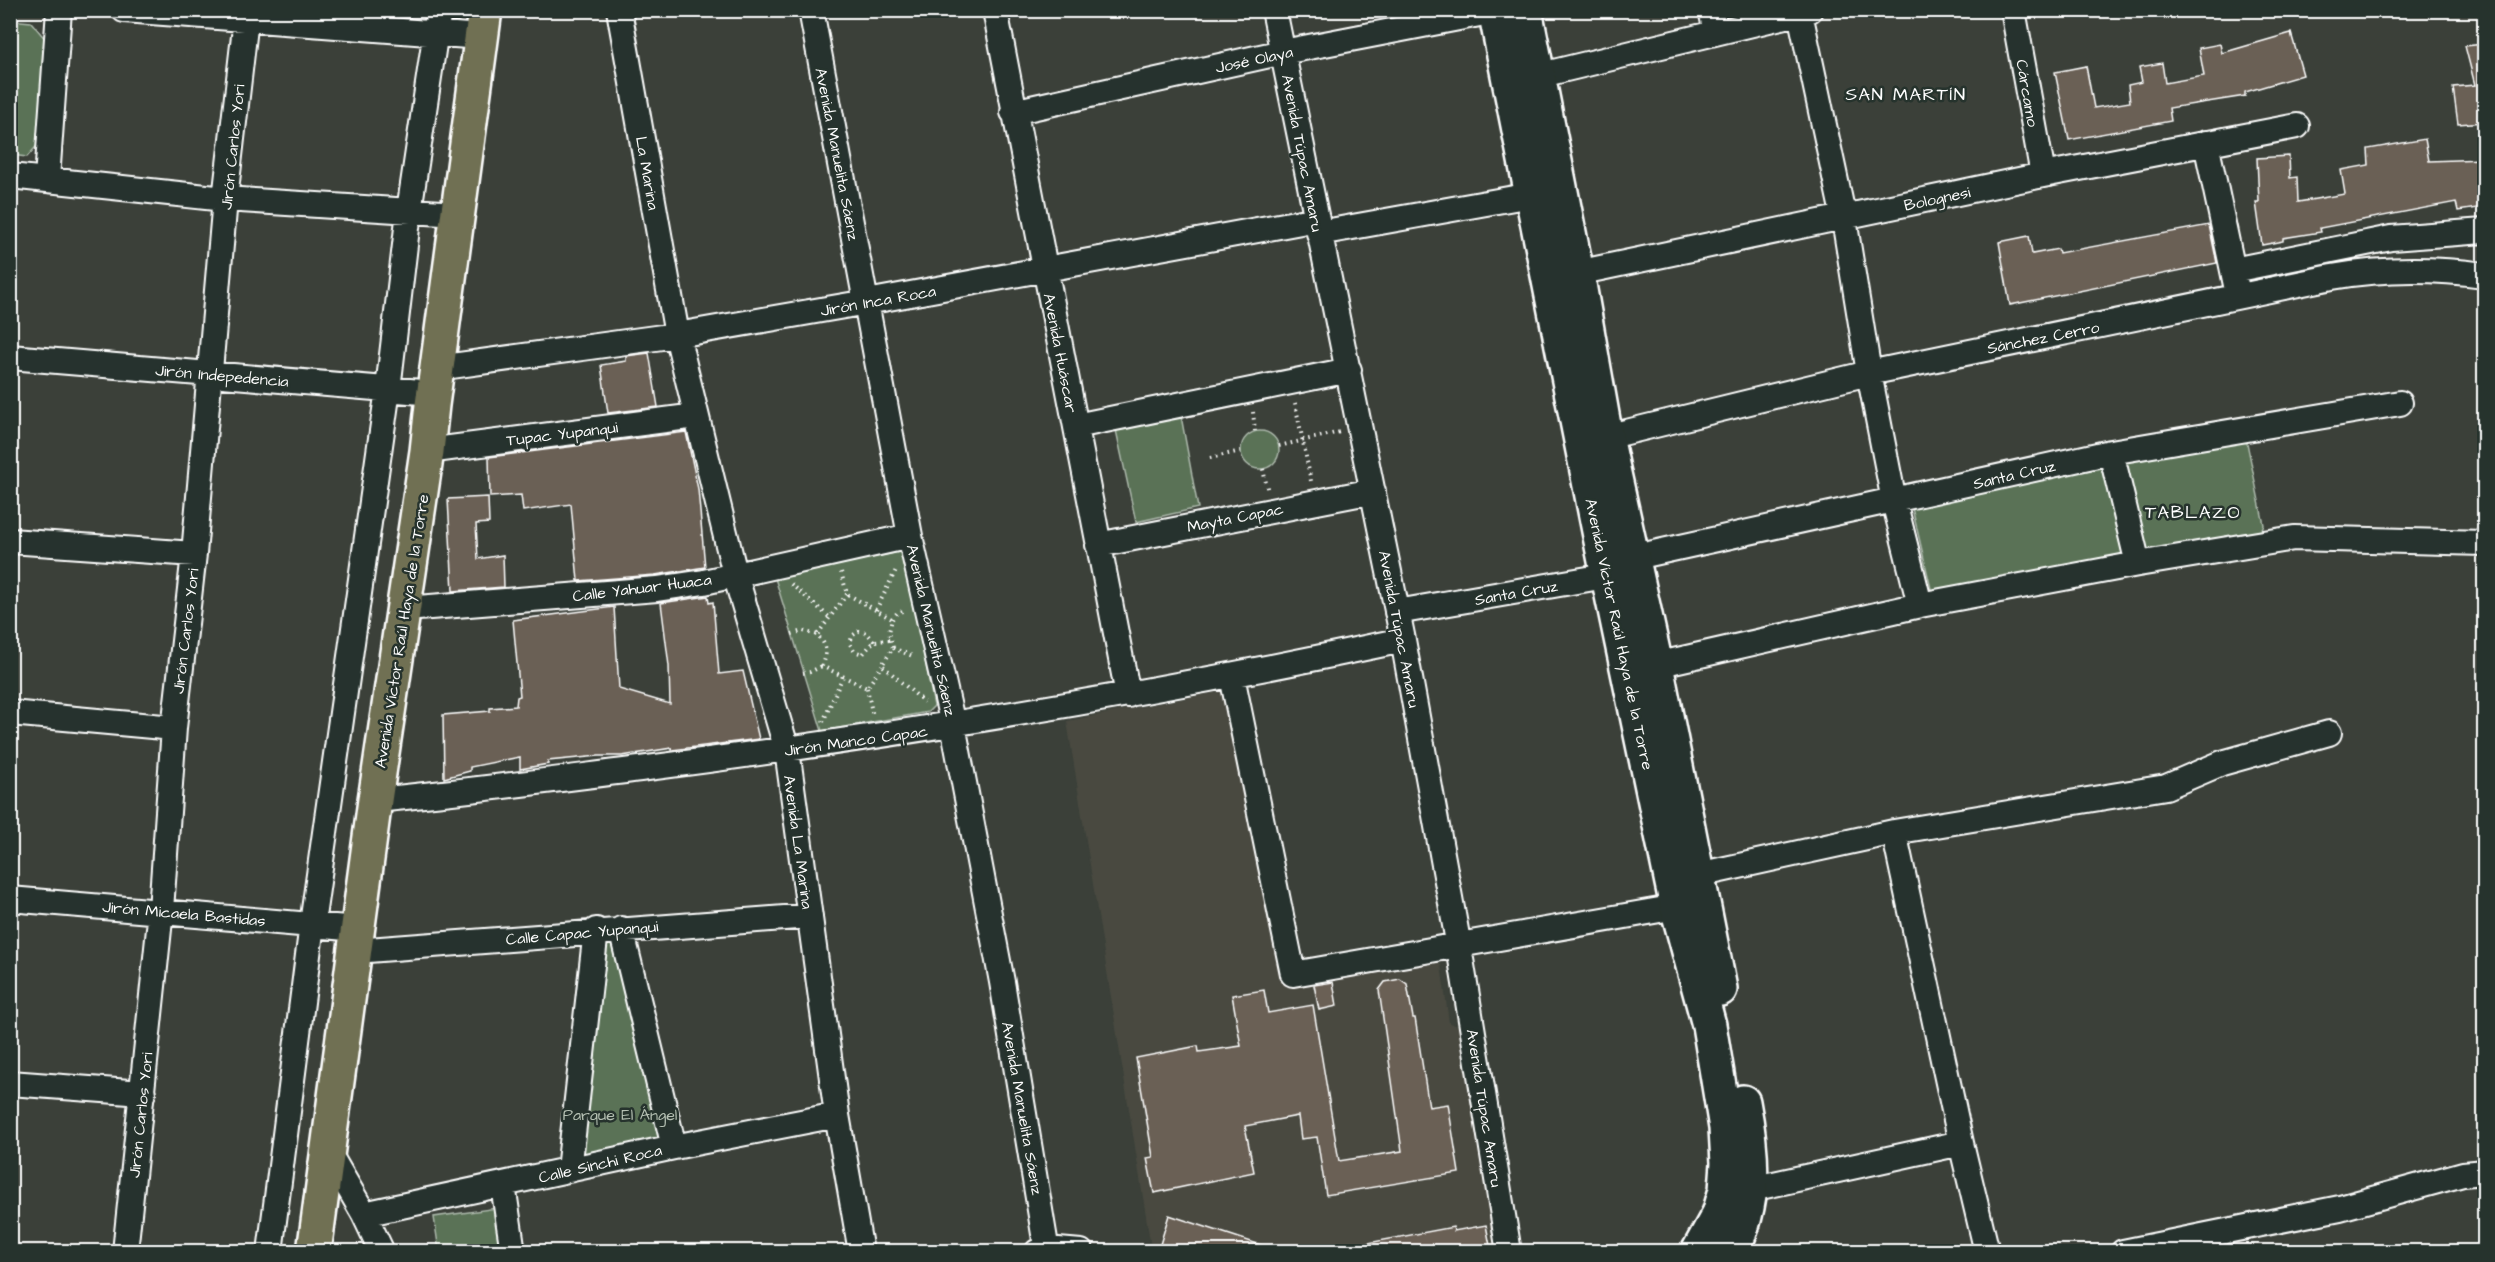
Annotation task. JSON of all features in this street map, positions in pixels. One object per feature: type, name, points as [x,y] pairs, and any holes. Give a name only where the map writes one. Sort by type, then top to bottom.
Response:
[{"type":"main road","name":"Avenida Víctor Raúl Haya de la Torre","points":[[1505,11],[1537,76],[1577,273],[1606,437],[1677,907],[1709,1025],[1726,1128],[1728,1163],[1725,1190],[1719,1214],[1698,1251]]},
{"type":"main road","name":"Avenida Víctor Raúl Haya de la Torre","points":[[1505,11],[1531,195],[1625,568],[1656,665],[1747,1126],[1751,1149],[1751,1189],[1748,1210],[1731,1251]]},
{"type":"main road","name":"Avenida Víctor Raúl Haya de la Torre","points":[[314,1251],[375,800],[427,451],[483,24]]},
{"type":"street","points":[[47,179],[59,10]]},
{"type":"street","points":[[124,10],[483,24]]},
{"type":"street","name":"La Marina","points":[[619,10],[677,335]]},
{"type":"street","name":"Avenida Manuelita Sáenz","points":[[811,10],[910,536],[953,725],[1002,982],[1044,1251]]},
{"type":"street","name":"Avenida Huáscar","points":[[995,10],[1128,695]]},
{"type":"street","name":"Avenida Túpac Amaru","points":[[1274,10],[1403,640],[1459,947],[1509,1251]]},
{"type":"street","name":"Cárcamo","points":[[2013,10],[2043,176]]},
{"type":"street","name":"José Olaya","points":[[1013,112],[1282,52],[1505,11]]},
{"type":"street","points":[[1537,76],[1713,21],[1805,12],[1894,501],[1920,605]]},
{"type":"street","name":"Jirón Carlos Yori","points":[[125,1251],[161,910],[174,728],[194,554],[225,199],[246,15]]},
{"type":"street","points":[[270,1251],[312,924],[437,22]]},
{"type":"street","name":"Bolognesi","points":[[1577,273],[2043,176],[2297,126]]},
{"type":"street","points":[[2206,143],[2238,297]]},
{"type":"street","points":[[10,176],[225,199],[458,214]]},
{"type":"street","name":"Jirón Inca Roca","points":[[435,381],[1045,268],[1531,195]]},
{"type":"street","points":[[2233,270],[2391,238],[2484,231]]},
{"type":"street","name":"Sánchez Cerro","points":[[1606,437],[1869,372],[2371,270],[2452,270],[2484,274]]},
{"type":"street","name":"Avenida La Marina","points":[[677,335],[735,574],[786,750],[837,1115],[861,1251]]},
{"type":"street","name":"Jirón Indepedencia","points":[[10,357],[387,389],[435,381]]},
{"type":"street","points":[[1076,426],[1349,370]]},
{"type":"street","name":"Santa Cruz","points":[[1397,612],[1625,568],[1894,501],[2111,452],[2400,403]]},
{"type":"street","name":"Tupac Yupanqui","points":[[427,451],[696,416]]},
{"type":"street","points":[[2111,452],[2138,564]]},
{"type":"street","name":"Mayta Capac","points":[[1098,544],[1373,491]]},
{"type":"street","name":"Calle Yahuar Huaca","points":[[405,609],[657,589],[704,582],[910,536]]},
{"type":"street","points":[[1656,665],[1920,605],[2138,564],[2294,538],[2484,543]]},
{"type":"street","points":[[10,541],[194,554]]},
{"type":"street","name":"Jirón Manco Capac","points":[[375,800],[786,750],[953,725],[1232,676],[1403,640]]},
{"type":"street","points":[[1232,676],[1293,974],[1459,947],[1677,907]]},
{"type":"street","points":[[10,713],[174,728]]},
{"type":"street","points":[[1698,875],[1894,832],[2166,787],[2222,763],[2329,733]]},
{"type":"street","points":[[1894,832],[1961,1143],[1987,1251]]},
{"type":"street","name":"Jirón Micaela Bastidas","points":[[10,899],[312,924],[356,940]]},
{"type":"street","name":"Calle Capac Yupanqui","points":[[356,940],[596,930],[810,916]]},
{"type":"street","points":[[621,928],[674,1147]]},
{"type":"street","points":[[569,1170],[596,930]]},
{"type":"street","points":[[10,1083],[143,1093]]},
{"type":"street","name":"Calle Sinchi Roca","points":[[364,1214],[674,1147],[837,1115]]},
{"type":"street","points":[[1751,1189],[1961,1143]]},
{"type":"street","points":[[327,1150],[364,1214],[382,1251]]},
{"type":"street","points":[[2130,1251],[2340,1208],[2463,1174],[2484,1172]]},
{"type":"street","points":[[503,1185],[513,1251]]},
{"type":"street","points":[[1044,1251],[1081,1251]]},
{"type":"path","points":[[1291,382],[1312,487]]},
{"type":"path","points":[[1279,446],[1348,430]]},
{"type":"path","points":[[1210,458],[1241,452]]},
{"type":"path","points":[[839,565],[847,594],[892,619],[889,632],[893,648],[910,657],[918,658],[924,655]]},
{"type":"path","points":[[876,610],[898,565]]},
{"type":"path","points":[[789,584],[829,617]]},
{"type":"path","points":[[817,635],[847,594]]},
{"type":"path","points":[[792,634],[802,631],[817,635],[826,649],[826,658],[822,666],[803,673]]},
{"type":"path","points":[[874,641],[867,633],[859,631],[852,636],[850,644],[854,651],[863,654],[874,641],[890,640]]},
{"type":"path","points":[[874,722],[867,688],[893,648]]},
{"type":"path","points":[[882,664],[932,708]]},
{"type":"path","points":[[822,666],[867,688]]},
{"type":"path","points":[[820,726],[843,676]]},
{"type":"shaded area","points":[[1228,690],[1290,987],[1433,959],[1441,965],[1449,1023],[1460,1027],[1497,1251],[1163,1252],[1151,1247],[1067,721]]},
{"type":"green space","points":[[10,20],[31,22],[46,40],[42,140],[27,157],[11,155]]},
{"type":"green space","points":[[1181,416],[1198,508],[1136,522],[1116,430]]},
{"type":"green space","points":[[1260,431],[1274,436],[1279,450],[1274,464],[1260,469],[1246,464],[1241,450],[1246,436]]},
{"type":"green space","points":[[2239,440],[2247,443],[2264,525],[2261,532],[2147,551],[2124,462],[2127,457]]},
{"type":"green space","points":[[2100,463],[2105,466],[2125,553],[2122,560],[1932,593],[1912,508]]},
{"type":"green space","points":[[899,552],[905,558],[934,706],[928,712],[822,731],[775,578]]},
{"type":"green space","name":"Parque El Ángel","points":[[620,939],[665,1143],[576,1161],[602,941]]},
{"type":"green space","points":[[497,1208],[504,1251],[439,1251],[434,1217]]},
{"type":"building","points":[[2291,33],[2303,75],[2245,92],[2245,96],[2169,108],[2171,121],[2069,140],[2055,72],[2086,66],[2094,108],[2130,102],[2128,85],[2142,82],[2139,67],[2162,63],[2165,83],[2204,76],[2199,48],[2220,44],[2222,53]]},
{"type":"building","points":[[2484,44],[2484,122],[2458,124],[2453,87],[2475,85],[2465,46]]},
{"type":"building","points":[[2425,139],[2429,161],[2484,159],[2484,207],[2458,211],[2456,202],[2320,228],[2321,232],[2283,238],[2283,241],[2262,245],[2256,202],[2259,202],[2257,158],[2289,156],[2290,178],[2297,177],[2298,202],[2345,194],[2341,170],[2369,165],[2368,149]]},
{"type":"building","points":[[2209,225],[2217,263],[2010,305],[1999,242],[2029,236],[2032,254],[2058,249],[2059,253]]},
{"type":"building","points":[[649,353],[658,407],[608,413],[601,365],[626,361],[626,356]]},
{"type":"building","points":[[686,432],[698,489],[705,567],[655,575],[578,581],[571,504],[523,511],[521,495],[490,497],[489,457]]},
{"type":"building","points":[[488,497],[489,523],[476,524],[478,559],[503,555],[504,587],[453,591],[448,499]]},
{"type":"building","points":[[708,596],[709,603],[713,602],[719,674],[743,671],[759,739],[622,756],[548,761],[548,764],[520,769],[520,757],[470,767],[470,771],[444,778],[443,715],[516,706],[517,697],[520,696],[513,620],[614,607],[619,689],[670,704],[669,666],[661,603]]},
{"type":"building","points":[[1400,979],[1407,984],[1413,1018],[1415,1018],[1429,1107],[1448,1104],[1459,1173],[1326,1195],[1317,1137],[1301,1139],[1298,1116],[1245,1126],[1254,1172],[1154,1193],[1147,1158],[1153,1157],[1136,1058],[1198,1046],[1199,1052],[1241,1046],[1232,995],[1264,990],[1268,1013],[1313,1005],[1339,1161],[1402,1151],[1379,990],[1385,982]]},
{"type":"building","points":[[1333,982],[1337,1006],[1319,1010],[1314,985]]},
{"type":"building","points":[[1169,1215],[1270,1248],[1270,1251],[1158,1251]]},
{"type":"building","points":[[1486,1225],[1491,1251],[1369,1251],[1368,1243],[1453,1227],[1454,1231]]},
{"type":"district","name":"SAN MARTÍN","points":[[1906,94]]},
{"type":"district","name":"TABLAZO","points":[[2193,512]]}]
